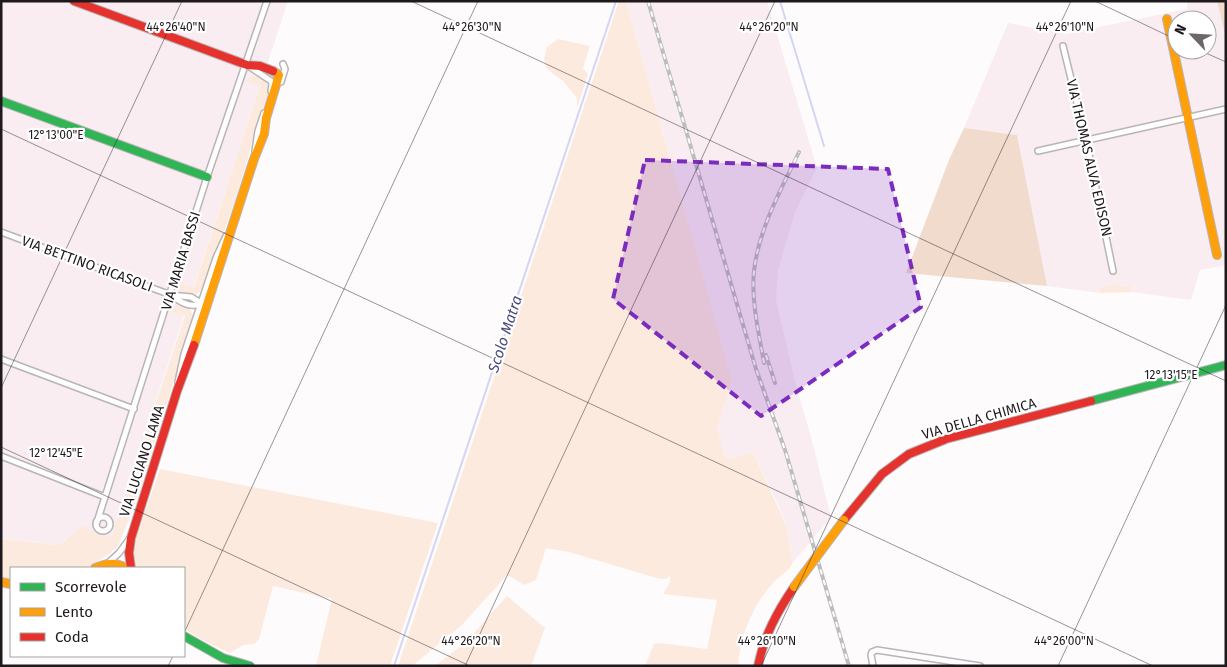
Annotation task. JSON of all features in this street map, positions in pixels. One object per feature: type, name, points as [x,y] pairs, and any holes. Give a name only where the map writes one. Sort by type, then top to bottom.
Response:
[{"type":"street","points":[[74,1],[247,65]]},
{"type":"street","name":"VIA MARIA BASSI","points":[[97,522],[267,1]]},
{"type":"street","name":"VIA THOMAS ALVA EDISON","points":[[1063,46],[1086,140],[1113,271]]},
{"type":"street","points":[[1176,60],[1217,254]]},
{"type":"street","name":"VIA LUCIANO LAMA","points":[[131,567],[131,538],[177,391],[191,354],[266,125],[266,118],[279,75],[273,70],[256,64],[247,65]]},
{"type":"street","name":"VIA LUCIANO LAMA","points":[[247,65],[266,77],[272,84],[258,131],[254,159]]},
{"type":"street","points":[[1,101],[208,177]]},
{"type":"street","points":[[1038,151],[1226,109]]},
{"type":"street","name":"VIA LUCIANO LAMA","points":[[177,391],[184,354],[204,293],[216,258],[234,220]]},
{"type":"street","name":"VIA BETTINO RICASOLI","points":[[1,232],[171,295],[191,297],[201,303]]},
{"type":"street","name":"VIA LUCIANO LAMA","points":[[201,303],[205,300],[222,258]]},
{"type":"street","points":[[191,297],[197,298],[204,293]]},
{"type":"street","points":[[171,295],[193,309],[197,316]]},
{"type":"street","points":[[188,305],[197,306],[201,303]]},
{"type":"street","name":"VIA LUCIANO LAMA","points":[[191,354],[192,344],[204,306],[201,303]]},
{"type":"street","points":[[1,359],[134,408]]},
{"type":"street","name":"VIA DELLA CHIMICA","points":[[758,666],[770,625],[794,587],[844,520],[882,474],[909,454],[933,444],[982,429],[1226,365]]},
{"type":"street","points":[[1,456],[105,496]]},
{"type":"street","name":"VIA LUCIANO LAMA","points":[[108,563],[119,554],[131,538]]},
{"type":"street","points":[[98,567],[108,563],[121,564],[125,567]]},
{"type":"street","points":[[185,637],[223,658],[248,665]]},
{"type":"street","points":[[873,666],[871,655],[872,652],[877,650],[980,666]]},
{"type":"highlighted area","points":[[645,160],[888,169],[921,307],[761,416],[613,299]]},
{"type":"shaded area","points":[[1,1],[288,1],[111,537],[68,537],[59,545],[1,539]]},
{"type":"shaded area","points":[[619,1],[626,1],[732,380],[717,429],[725,456],[729,459],[753,452],[786,525],[793,562],[789,569],[765,593],[753,612],[744,633],[738,666],[645,666],[654,644],[661,643],[707,649],[717,600],[663,594],[670,582],[670,576],[660,579],[569,552],[546,548],[536,580],[524,585],[507,575],[462,625],[412,666],[398,666]]},
{"type":"shaded area","points":[[626,1],[767,1],[817,168],[795,212],[778,270],[776,300],[795,382],[813,444],[831,518],[793,562],[786,525],[753,452],[729,459],[725,456],[717,429],[732,380]]},
{"type":"shaded area","points":[[1187,1],[1217,1],[1226,34],[1226,265],[1200,270],[1191,300],[1132,292],[1130,284],[1120,287],[1119,283],[1100,288],[1101,293],[1047,286],[1017,135],[964,128],[1008,23],[1065,34],[1167,13],[1167,60],[1217,60],[1217,10],[1182,10],[1187,9]]},
{"type":"shaded area","points":[[1217,1],[1226,1],[1226,34],[1225,34]]},
{"type":"shaded area","points":[[558,39],[590,46],[583,68],[588,74],[577,108],[577,98],[563,81],[547,69],[544,59],[547,47]]},
{"type":"shaded area","points":[[252,76],[264,78],[269,85],[266,101],[234,204],[206,281],[197,294],[187,295],[180,289],[178,283],[194,287],[260,86],[245,81]]},
{"type":"shaded area","points":[[964,128],[1017,135],[1047,286],[906,273],[949,160]]},
{"type":"shaded area","points":[[1119,283],[1120,287],[1130,284],[1132,292],[1101,293],[1099,288]]},
{"type":"shaded area","points":[[178,305],[189,308],[193,315],[193,320],[135,505],[118,546],[89,567],[10,567],[10,579],[1,577],[1,539],[59,545],[80,528],[89,525],[88,529],[111,537],[185,316],[169,311]]},
{"type":"shaded area","points":[[160,469],[438,523],[390,666],[316,666],[332,599],[273,586],[259,639],[254,644],[243,645],[230,653],[210,644],[185,630],[185,567],[137,567],[132,556],[134,543]]},
{"type":"shaded area","points":[[507,596],[545,628],[531,666],[435,666],[466,642]]},
{"type":"waterway","name":"Scolo Matra","points":[[394,666],[616,1]]},
{"type":"waterway","points":[[780,1],[824,146]]},
{"type":"railway","points":[[648,1],[756,369],[785,450],[849,666]]},
{"type":"railway","points":[[764,363],[756,317],[754,271],[766,224],[799,152]]},
{"type":"railway","points":[[766,355],[775,383]]},
{"type":"traffic: fast","points":[[1,101],[207,177]]},
{"type":"traffic: fast","points":[[1091,401],[1226,365]]},
{"type":"traffic: fast","points":[[185,637],[223,658],[250,666]]},
{"type":"traffic: slow","points":[[1176,60],[1217,255]]},
{"type":"traffic: slow","points":[[194,345],[254,159],[264,134],[266,118],[279,75],[273,71]]},
{"type":"traffic: slow","points":[[794,587],[844,520]]},
{"type":"traffic: slow","points":[[98,567],[110,564],[123,567]]},
{"type":"traffic: slow","points":[[1,582],[10,584]]},
{"type":"traffic: jam","points":[[74,1],[247,65],[260,66],[273,71]]},
{"type":"traffic: jam","points":[[131,567],[129,553],[131,538],[177,391],[194,345]]},
{"type":"traffic: jam","points":[[844,520],[882,474],[909,454],[946,439],[1091,401]]},
{"type":"traffic: jam","points":[[758,666],[772,625],[794,587]]}]
